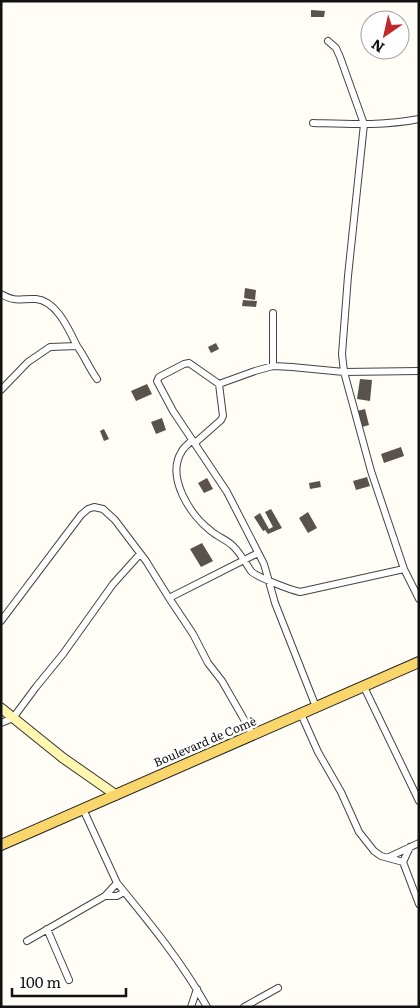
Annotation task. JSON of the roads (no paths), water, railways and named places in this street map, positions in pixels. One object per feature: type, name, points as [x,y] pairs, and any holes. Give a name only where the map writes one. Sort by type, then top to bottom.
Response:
[{"type":"main road","name":"Boulevard de Comè","points":[[1,845],[419,662]]},
{"type":"street","points":[[328,41],[336,48],[340,57],[364,124],[348,276],[342,354],[344,372],[371,471],[404,569],[419,599]]},
{"type":"street","points":[[313,122],[364,124],[419,119]]},
{"type":"street","points":[[1,294],[16,301],[33,299],[44,301],[53,308],[87,359],[89,369],[97,379]]},
{"type":"street","points":[[273,313],[273,366]]},
{"type":"street","points":[[1,390],[28,362],[50,347],[77,346]]},
{"type":"street","points":[[316,707],[275,603],[268,579],[264,564],[227,492],[193,442],[173,412],[157,381],[158,378],[184,364],[189,364],[219,384],[223,416],[221,420],[193,442],[181,452],[177,468],[179,484],[184,501],[195,517],[212,532],[232,544],[259,578],[268,579],[290,590],[300,592],[404,569]]},
{"type":"street","points":[[219,384],[273,366],[292,366],[344,372],[419,371]]},
{"type":"street","points":[[1,621],[81,515],[94,506],[103,509],[114,520],[140,554],[193,634],[208,663],[222,681],[253,735]]},
{"type":"street","points":[[169,598],[258,553]]},
{"type":"street","points":[[1,723],[13,718],[63,654],[113,584],[140,554]]},
{"type":"street","points":[[364,687],[419,801]]},
{"type":"street","points":[[1,708],[63,758],[116,795]]},
{"type":"street","points":[[301,714],[318,752],[341,792],[359,832],[374,852],[403,862]]},
{"type":"street","points":[[83,809],[117,883],[168,946],[207,1007]]},
{"type":"street","points":[[389,857],[419,843]]},
{"type":"street","points":[[410,847],[403,862],[419,904]]},
{"type":"street","points":[[27,941],[106,896],[117,883]]},
{"type":"street","points":[[106,896],[116,896],[124,892]]},
{"type":"street","points":[[47,929],[69,980]]},
{"type":"street","points":[[244,1007],[278,988]]},
{"type":"street","points":[[191,1007],[197,989]]}]
